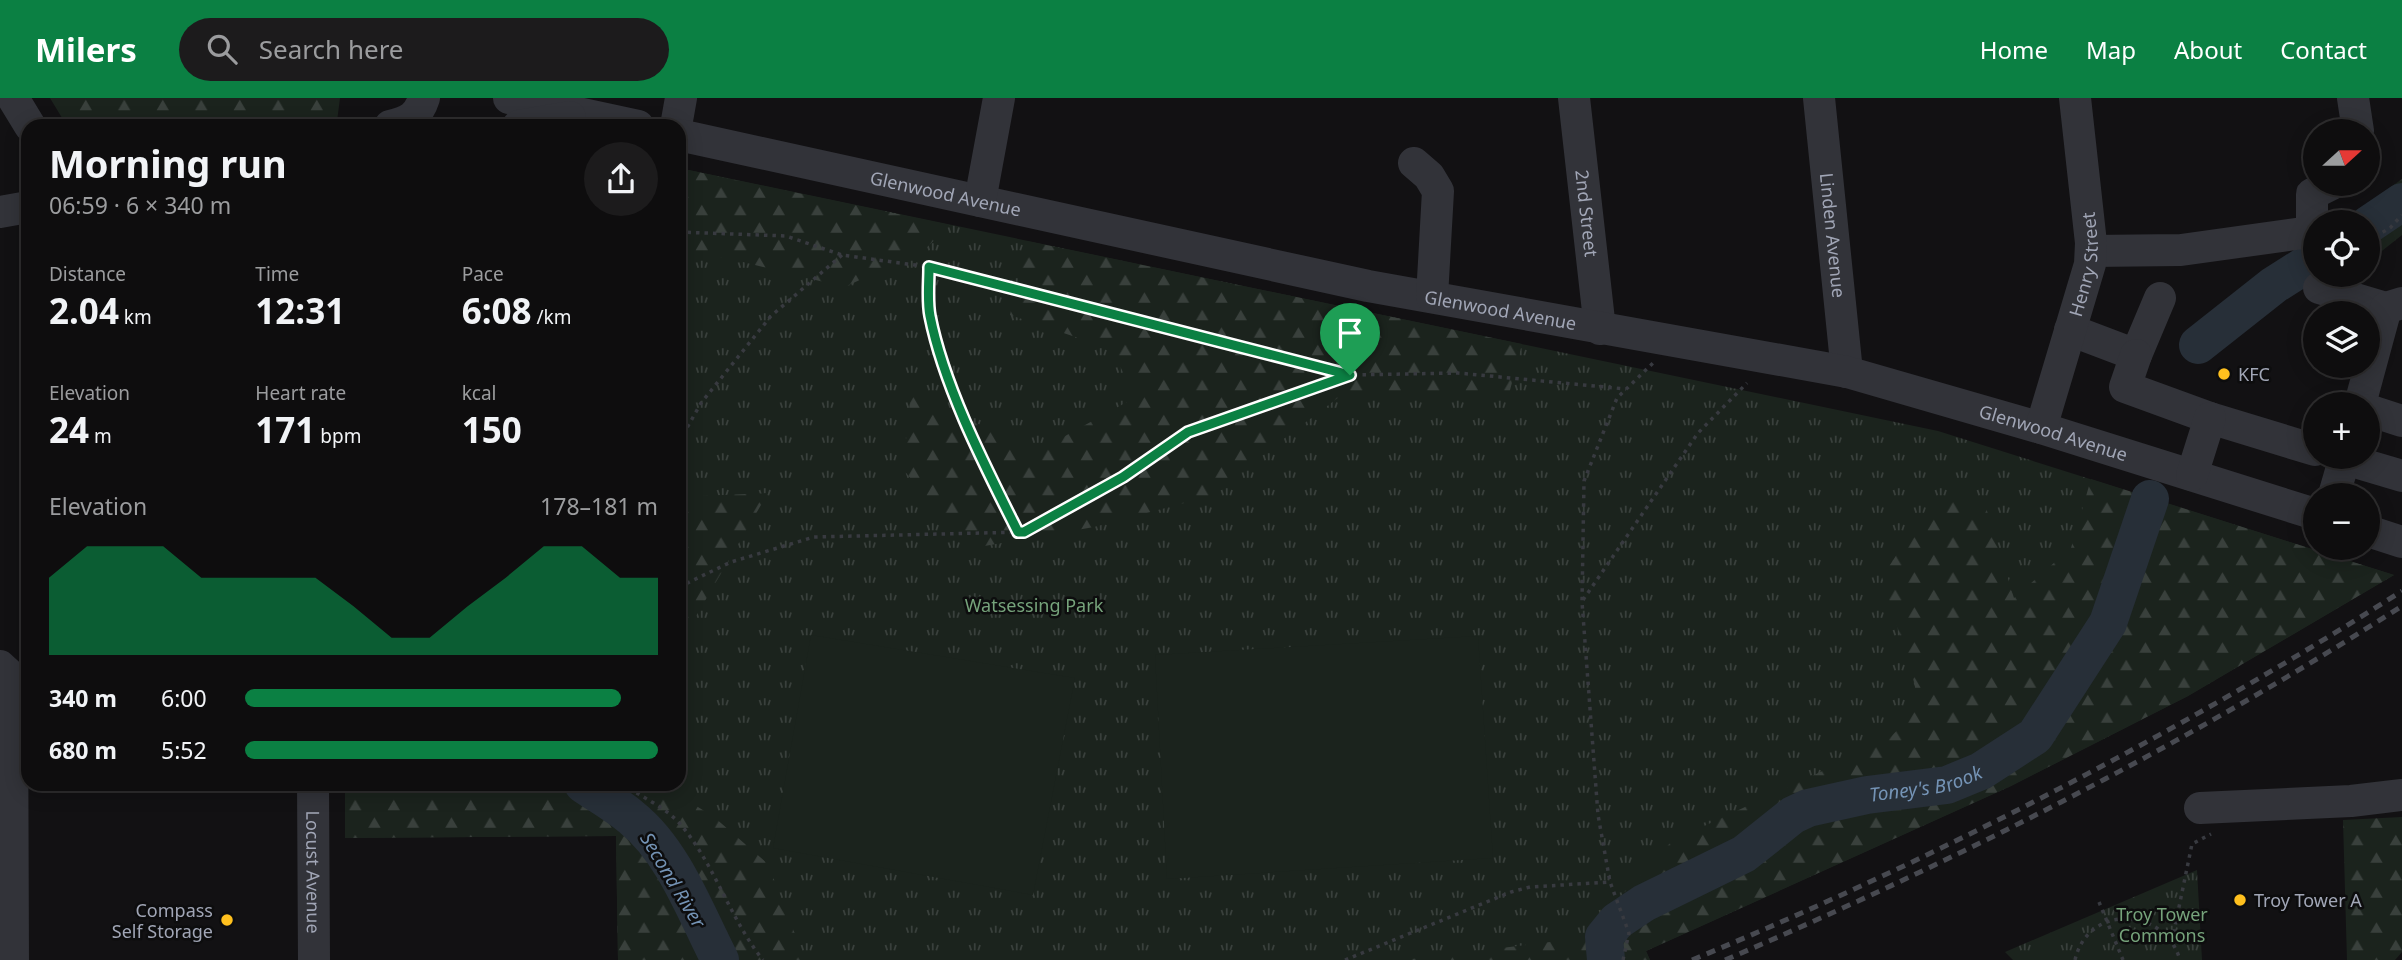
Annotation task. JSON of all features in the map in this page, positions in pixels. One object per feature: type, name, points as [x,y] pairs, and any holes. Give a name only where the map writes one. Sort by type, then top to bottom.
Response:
[{"type":"street","points":[[13,98],[26,119]]},
{"type":"street","points":[[412,119],[424,98]]},
{"type":"street","points":[[509,98],[604,119]]},
{"type":"street","points":[[677,119],[681,98]]},
{"type":"street","points":[[980,201],[999,98]]},
{"type":"street","name":"2nd Street","points":[[1574,98],[1600,329]]},
{"type":"street","name":"Linden Avenue","points":[[1819,98],[1847,372]]},
{"type":"street","name":"Henry Street","points":[[2041,428],[2091,251],[2075,98]]},
{"type":"street","points":[[2353,98],[2356,119]]},
{"type":"street","points":[[561,119],[585,115]]},
{"type":"street","name":"Glenwood Avenue","points":[[686,137],[1432,298],[1847,372],[2041,428],[2303,510]]},
{"type":"street","points":[[1414,163],[1429,176],[1438,191],[1432,298]]},
{"type":"street","points":[[2091,251],[2181,250],[2303,233],[2312,227],[2312,196]]},
{"type":"street","points":[[0,212],[21,208]]},
{"type":"street","points":[[2319,288],[2394,306],[2364,392]]},
{"type":"street","points":[[2160,298],[2125,387],[2210,418],[2303,445]]},
{"type":"street","points":[[2070,330],[2136,355]]},
{"type":"street","points":[[2380,414],[2402,421]]},
{"type":"street","points":[[2192,475],[2210,418]]},
{"type":"street","points":[[2380,469],[2402,476]]},
{"type":"street","points":[[2380,535],[2402,542]]},
{"type":"street","points":[[0,666],[12,677],[6,732],[13,960]]},
{"type":"street","name":"Locust Avenue","points":[[313,791],[314,960]]},
{"type":"street","points":[[2208,820],[2402,795]]},
{"type":"path","points":[[2380,234],[2402,215]]},
{"type":"path","points":[[686,232],[786,236],[842,256],[929,267],[1350,375],[1458,373],[1626,389]]},
{"type":"path","points":[[686,430],[701,403],[771,316],[842,256]]},
{"type":"path","points":[[929,267],[930,315],[954,389],[981,458],[1018,532]]},
{"type":"path","points":[[1623,960],[1629,941],[1628,927],[1610,882],[1598,816],[1582,602],[1584,481],[1617,398],[1675,341]]},
{"type":"path","points":[[686,584],[731,562],[814,537],[1024,532],[1123,477],[1188,432],[1350,375]]},
{"type":"path","points":[[1582,602],[1698,433],[1748,383]]},
{"type":"path","points":[[632,791],[679,822],[696,845],[747,939],[764,960]]},
{"type":"path","points":[[2172,941],[2192,844],[2208,820]]},
{"type":"path","points":[[1345,960],[1511,892],[1530,887],[1610,882]]},
{"type":"path","points":[[2099,902],[2123,960]]},
{"type":"path","points":[[2075,960],[2086,937],[2107,922],[2130,917],[2161,929],[2172,941],[2178,960]]},
{"type":"green space","points":[[50,98],[340,98],[337,119],[63,119]]},
{"type":"green space","name":"Watsessing Park","points":[[686,169],[1938,431],[2303,546],[2303,560],[2346,560],[2394,575],[2188,696],[2011,786],[1646,951],[1650,960],[618,960],[616,836],[345,838],[345,791],[686,791]]},
{"type":"green space","points":[[686,169],[950,225],[921,253],[844,287],[731,259],[686,251]]},
{"type":"green space","points":[[2402,179],[2402,235],[2380,252],[2380,210],[2359,210]]},
{"type":"green space","points":[[1027,241],[1522,344],[1509,394],[1347,391],[1207,497],[1094,527],[967,549],[903,469],[911,391],[1036,452],[1136,397],[1111,349],[1010,315]]},
{"type":"green space","points":[[2303,251],[2303,273],[2252,288]]},
{"type":"green space","points":[[2091,479],[2303,546],[2303,560],[2347,560],[2394,575],[2188,696],[2011,786],[1646,951],[1650,960],[1403,960],[1582,938],[1672,841],[1887,741],[1921,705],[1882,577],[1930,504],[1983,498],[2014,598],[2071,548]]},
{"type":"green space","points":[[768,493],[692,623],[686,625],[686,497]]},
{"type":"green space","points":[[811,635],[1075,678],[1033,895],[773,848]]},
{"type":"green space","points":[[1478,636],[1493,858],[1167,879],[1155,655]]},
{"type":"green space","points":[[345,791],[672,791],[714,817],[768,864],[805,960],[618,960],[616,836],[345,838]]},
{"type":"green space","points":[[2402,817],[2402,952],[2395,960],[2347,960],[2343,820]]},
{"type":"green space","name":"Troy Tower Commons","points":[[2197,870],[2202,960],[2013,960],[2005,952]]},
{"type":"waterway","name":"Toney's Brook","points":[[2380,217],[2402,202]]},
{"type":"waterway","name":"Toney's Brook","points":[[2198,345],[2274,285],[2303,267]]},
{"type":"waterway","name":"Toney's Brook","points":[[1606,960],[1604,937],[1617,921],[1644,903],[1744,854],[1793,815],[1808,808],[1867,795],[1947,785],[1981,771],[2035,736],[2108,623],[2150,499]]},
{"type":"waterway","name":"Second River","points":[[594,791],[632,818],[660,848],[683,884],[720,960]]},
{"type":"railway","points":[[1692,960],[1875,879],[2055,791],[2231,695],[2402,591]]},
{"type":"railway","points":[[1725,960],[1899,882],[2071,797],[2239,705],[2402,606]]},
{"type":"place","name":"KFC","points":[[2224,374]]},
{"type":"place","name":"Troy Tower A","points":[[2240,900]]},
{"type":"place","name":"Compass Self Storage","points":[[227,920]]},
{"type":"route","points":[[929,267],[1350,375],[1188,432],[1123,477],[1024,532],[1018,532],[981,458],[954,389],[930,315],[929,267]]}]
